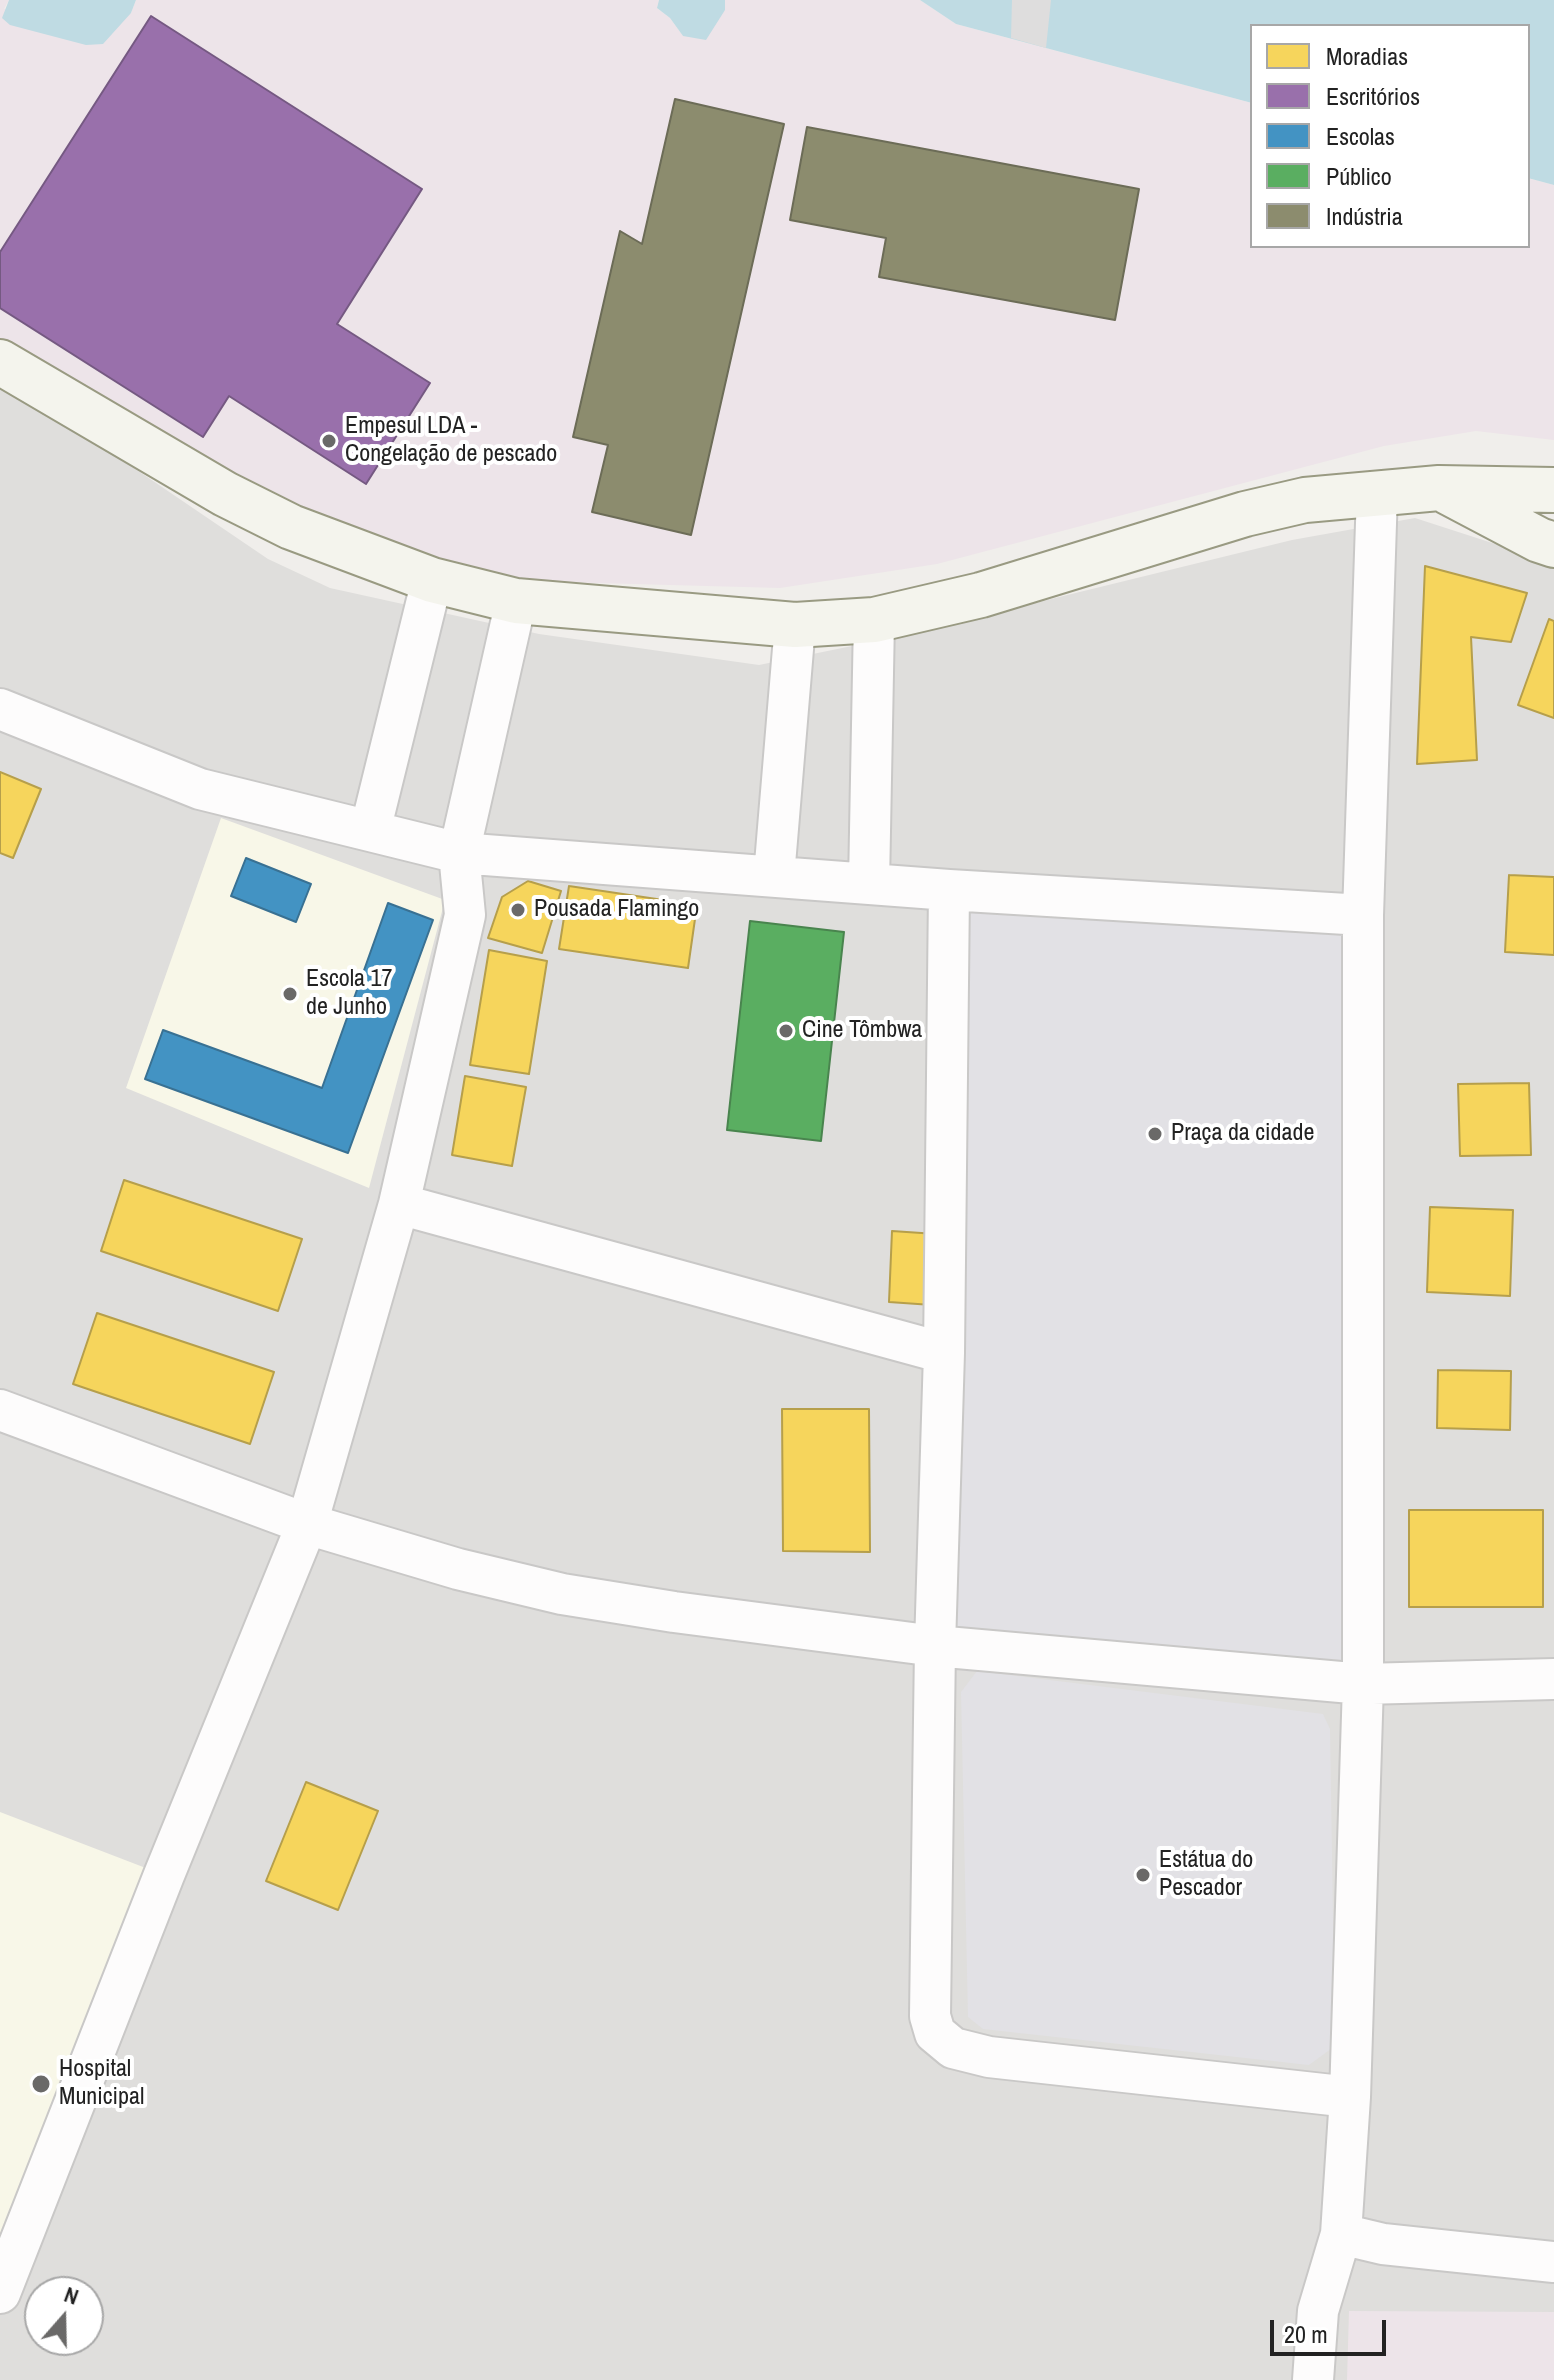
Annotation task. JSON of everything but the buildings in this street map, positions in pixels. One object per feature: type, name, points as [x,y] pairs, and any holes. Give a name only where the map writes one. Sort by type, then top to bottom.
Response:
[{"type":"street","points":[[0,362],[225,494],[291,527],[432,580],[516,601],[795,625],[874,620],[981,595],[1245,514],[1305,500],[1439,488],[1554,490]]},
{"type":"street","points":[[1439,488],[1554,545]]},
{"type":"street","points":[[1313,2380],[1318,2311],[1341,2234],[1350,2097],[1363,1684],[1363,915],[1377,493]]},
{"type":"street","points":[[370,831],[432,580]]},
{"type":"street","points":[[0,2293],[158,1890],[307,1524],[399,1204],[465,915],[459,853],[516,601]]},
{"type":"street","points":[[869,884],[874,620]]},
{"type":"street","points":[[774,876],[795,625]]},
{"type":"street","points":[[0,709],[200,789],[459,853],[949,890],[1363,915]]},
{"type":"street","points":[[949,890],[944,1353],[935,1646],[930,2016],[935,2033],[953,2048],[989,2057],[1350,2097]]},
{"type":"street","points":[[399,1204],[944,1353]]},
{"type":"street","points":[[0,1410],[307,1524],[458,1569],[562,1594],[935,1646],[1363,1684],[1554,1679]]},
{"type":"street","points":[[1341,2234],[1383,2244],[1554,2262]]},
{"type":"shaded area","points":[[0,0],[9,0],[4,9],[131,13],[136,0],[659,0],[657,8],[670,18],[683,36],[725,10],[725,0],[920,0],[956,24],[1250,102],[1250,248],[1530,248],[1530,179],[1554,185],[1554,440],[1476,431],[1384,446],[937,564],[780,588],[523,581],[377,543],[201,467],[0,352]]},
{"type":"shaded area","points":[[0,388],[131,466],[268,559],[330,588],[539,634],[759,665],[896,637],[1292,540],[1415,518],[1554,563],[1554,2380],[0,2380]]},
{"type":"shaded area","name":"Escola 17 de Junho","points":[[221,818],[445,900],[369,1188],[126,1088]]},
{"type":"shaded area","name":"Praça da cidade","points":[[949,890],[1363,915],[1363,1684],[935,1646]]},
{"type":"shaded area","points":[[977,1671],[1323,1714],[1330,1729],[1335,2046],[1309,2065],[983,2029],[968,2017],[961,1692]]},
{"type":"shaded area","name":"Hospital Municipal","points":[[0,1812],[164,1875],[0,2293]]},
{"type":"shaded area","points":[[1349,2311],[1554,2312],[1554,2380],[1347,2380]]},
{"type":"water","points":[[9,0],[136,0],[131,13],[103,44],[86,45],[10,25],[2,18]]},
{"type":"water","points":[[659,0],[725,0],[725,10],[706,40],[683,36],[670,18],[657,8]]},
{"type":"water","points":[[920,0],[1554,0],[1554,185],[1530,179],[1530,24],[1250,24],[1250,102],[956,24]]},
{"type":"pier","points":[[1012,0],[1051,0],[1046,48],[1011,38]]},
{"type":"place","name":"Empesul LDA - Congelação de pescado","points":[[329,441]]},
{"type":"place","name":"Pousada Flamingo","points":[[518,910]]},
{"type":"place","name":"Escola 17 de Junho","points":[[290,994]]},
{"type":"place","name":"Cine Tômbwa","points":[[786,1031]]},
{"type":"place","name":"Praça da cidade","points":[[1155,1134]]},
{"type":"place","name":"Estátua do Pescador","points":[[1143,1875]]},
{"type":"place","name":"Hospital Municipal","points":[[41,2084]]}]
